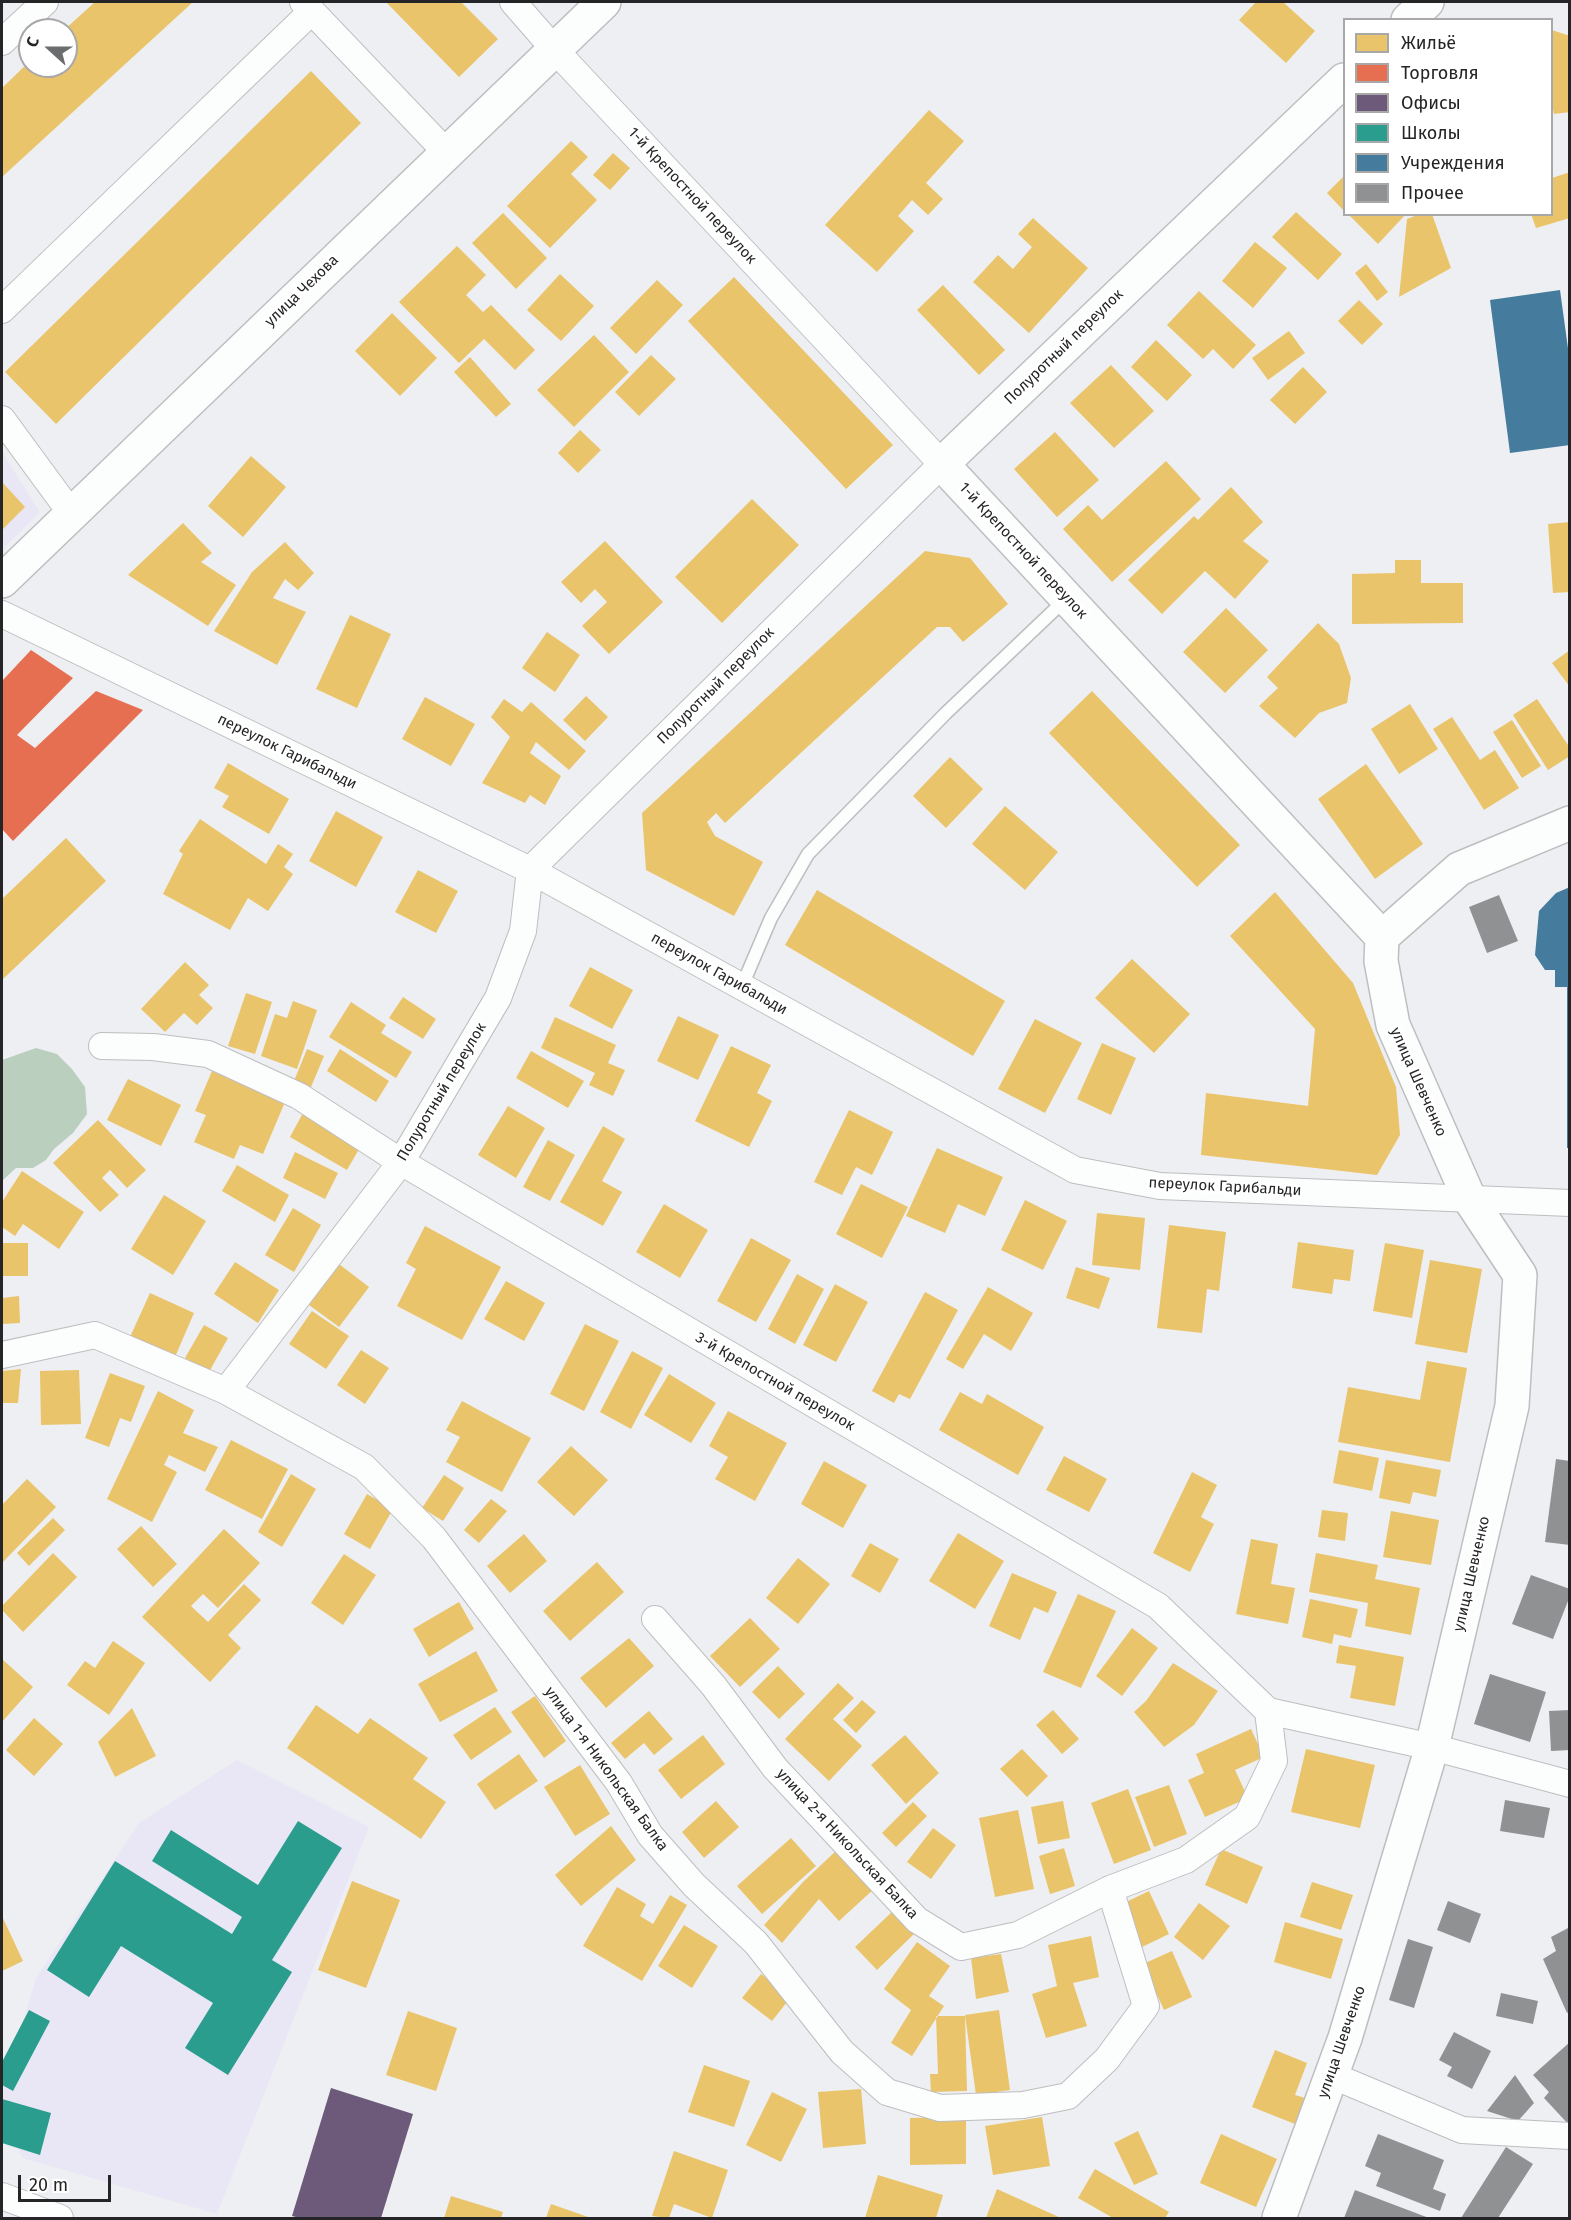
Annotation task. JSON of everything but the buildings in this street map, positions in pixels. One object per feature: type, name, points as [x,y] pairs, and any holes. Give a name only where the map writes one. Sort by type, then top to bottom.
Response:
[{"type":"street","points":[[2,42],[45,2]]},
{"type":"street","name":"1-й Крепостной переулок","points":[[513,2],[554,49],[1382,937]]},
{"type":"street","name":"улица Чехова","points":[[2,581],[604,2]]},
{"type":"street","points":[[1410,18],[1426,2]]},
{"type":"street","points":[[2,310],[308,6],[446,152]]},
{"type":"street","name":"Полуротный переулок","points":[[226,1391],[401,1162],[498,998],[523,931],[530,870],[942,464],[1343,81]]},
{"type":"street","points":[[2,419],[71,513]]},
{"type":"street","name":"переулок Гарибальди","points":[[2,614],[530,870],[1075,1170],[1160,1186],[1569,1203]]},
{"type":"street","points":[[1382,937],[1459,868],[1569,823]]},
{"type":"street","name":"улица Шевченко","points":[[1279,2218],[1345,2038],[1432,1747],[1512,1406],[1520,1275],[1469,1198],[1392,1025],[1381,961],[1382,937]]},
{"type":"street","name":"3-й Крепостной переулок","points":[[102,1046],[153,1047],[208,1054],[299,1096],[401,1162],[1158,1606],[1268,1711]]},
{"type":"street","name":"улица 1-я Никольская Балка","points":[[2,1355],[96,1335],[226,1391],[364,1467],[435,1538],[619,1783],[650,1835],[694,1885],[756,1943],[842,2052],[887,2092],[940,2108],[1023,2105],[1068,2096],[1107,2059],[1146,2006],[1110,1889]]},
{"type":"street","name":"улица 2-я Никольская Балка","points":[[655,1619],[713,1685],[775,1768],[917,1920],[961,1947],[1018,1935],[1110,1889],[1186,1860],[1247,1817],[1274,1761],[1268,1711]]},
{"type":"street","points":[[1268,1711],[1432,1747],[1569,1784]]},
{"type":"street","points":[[1331,2075],[1462,2130],[1569,2136]]},
{"type":"street","points":[[2,2196],[60,2218]]},
{"type":"lane","points":[[742,986],[771,918],[808,854],[946,714],[1067,598]]},
{"type":"shaded area","points":[[2,452],[40,512],[2,550]]},
{"type":"shaded area","points":[[237,1760],[369,1827],[217,2214],[22,2158],[2,2110],[2,2091],[36,1978],[139,1823]]},
{"type":"green space","points":[[36,1048],[57,1054],[72,1069],[85,1087],[87,1114],[73,1133],[54,1149],[46,1160],[33,1168],[16,1168],[2,1181],[2,1060]]}]
